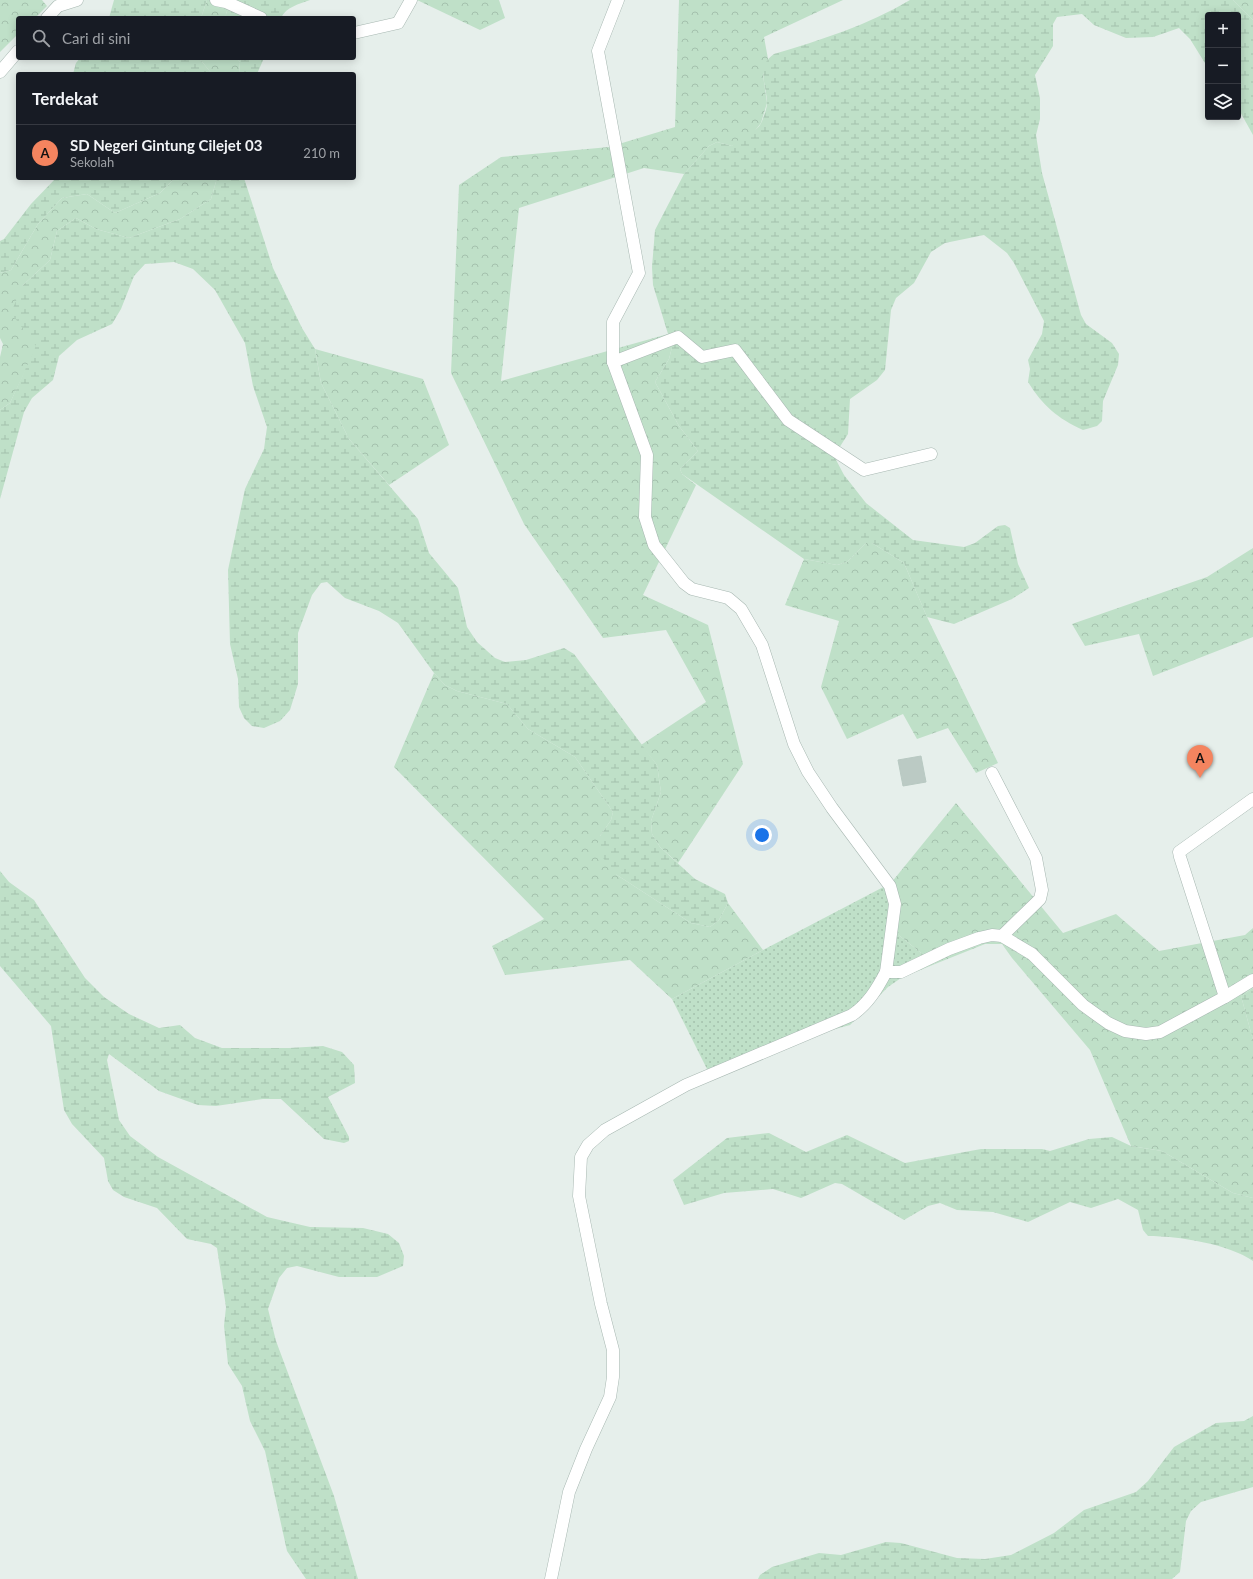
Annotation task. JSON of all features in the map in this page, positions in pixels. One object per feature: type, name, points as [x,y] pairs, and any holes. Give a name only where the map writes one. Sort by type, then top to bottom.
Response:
[{"type":"street","points":[[49,16],[58,6],[77,0]]},
{"type":"street","points":[[216,0],[226,2],[257,16]]},
{"type":"street","points":[[356,33],[398,23],[411,0]]},
{"type":"street","points":[[551,1579],[569,1492],[586,1449],[610,1397],[614,1377],[613,1350],[601,1304],[579,1196],[581,1156],[588,1145],[605,1130],[686,1085],[852,1015],[861,1009],[876,990],[886,972],[895,904],[890,886],[832,808],[808,772],[794,744],[762,646],[741,609],[728,598],[692,589],[684,583],[654,545],[645,517],[647,455],[613,362],[613,322],[639,273],[598,51],[618,0]]},
{"type":"street","points":[[0,72],[16,53]]},
{"type":"street","points":[[613,362],[678,337],[702,357],[735,350],[788,420],[864,470],[931,454]]},
{"type":"street","points":[[992,774],[1036,858],[1042,890],[1040,899],[1002,936]]},
{"type":"street","points":[[1225,997],[1179,852],[1253,799]]},
{"type":"street","points":[[886,972],[901,972],[948,949],[979,938],[992,935],[1002,936],[1032,954],[1083,1006],[1108,1023],[1125,1031],[1146,1034],[1160,1032],[1253,980]]},
{"type":"green space","points":[[0,0],[42,0],[47,6],[37,16],[16,16],[16,36],[0,52]]},
{"type":"green space","points":[[114,0],[207,0],[202,16],[110,16]]},
{"type":"green space","points":[[207,0],[230,0],[226,16],[202,16]]},
{"type":"green space","points":[[230,0],[310,0],[289,9],[282,16],[226,16]]},
{"type":"green space","points":[[417,0],[499,0],[505,18],[480,30]]},
{"type":"green space","points":[[679,0],[843,0],[764,37],[768,59],[763,75],[767,103],[761,123],[754,132],[732,146],[717,142],[709,146],[684,174],[644,168],[519,208],[501,381],[668,334],[672,347],[669,359],[655,382],[679,426],[698,451],[680,469],[682,474],[696,485],[643,595],[708,625],[743,764],[678,863],[660,847],[652,834],[651,821],[661,792],[657,765],[641,745],[706,702],[666,630],[603,638],[524,524],[451,373],[459,185],[501,157],[609,147],[675,127]]},
{"type":"green space","points":[[910,0],[1233,0],[1253,20],[1253,135],[1241,113],[1241,12],[1205,12],[1205,63],[1190,39],[1179,28],[1153,37],[1126,38],[1094,25],[1082,14],[1057,17],[1053,24],[1053,46],[1035,75],[1040,98],[1040,119],[1036,135],[1042,173],[1081,315],[1086,324],[1112,343],[1119,354],[1118,365],[1103,401],[1102,421],[1097,426],[1083,430],[1058,416],[1045,405],[1028,382],[1030,369],[1028,360],[1042,334],[1044,321],[1014,263],[1007,253],[984,235],[945,243],[931,252],[914,283],[896,298],[891,310],[885,370],[877,380],[850,399],[848,434],[834,456],[844,475],[866,503],[913,540],[964,547],[975,543],[998,526],[1005,525],[1010,528],[1018,564],[1029,588],[1012,599],[954,624],[927,617],[904,563],[872,543],[866,543],[847,562],[837,565],[804,559],[682,474],[680,469],[698,451],[679,426],[655,382],[669,359],[672,347],[653,285],[652,267],[655,230],[684,174],[709,146],[717,142],[732,146],[760,125],[767,105],[763,70],[768,59],[774,54],[827,37],[878,17]]},
{"type":"green space","points":[[1233,0],[1253,0],[1253,20]]},
{"type":"green space","points":[[78,60],[201,60],[210,72],[74,72]]},
{"type":"green space","points":[[201,60],[238,60],[240,62],[239,72],[210,72]]},
{"type":"green space","points":[[238,60],[263,60],[258,72],[239,72],[240,62]]},
{"type":"green space","points":[[54,180],[173,180],[160,193],[115,213],[87,194],[62,198],[38,224],[11,270],[0,273],[0,241],[4,239],[31,204]]},
{"type":"green space","points":[[173,180],[216,180],[211,199],[180,219],[129,238],[96,229],[76,218],[57,231],[50,260],[22,286],[37,346],[10,403],[0,410],[0,357],[3,344],[0,338],[0,273],[11,270],[38,224],[62,198],[87,194],[115,213],[160,193]]},
{"type":"green space","points":[[216,180],[245,180],[273,268],[302,328],[315,349],[321,383],[349,439],[418,519],[429,553],[458,588],[467,627],[477,642],[495,658],[505,662],[526,660],[564,648],[574,654],[657,765],[661,792],[651,821],[652,834],[660,847],[695,879],[725,894],[728,903],[719,920],[710,927],[691,923],[617,875],[603,858],[598,843],[600,836],[611,820],[613,812],[575,757],[528,729],[507,704],[457,691],[445,685],[434,673],[398,623],[379,611],[345,598],[327,582],[321,583],[312,595],[298,633],[298,684],[290,710],[280,721],[264,728],[252,726],[244,718],[239,707],[238,679],[230,644],[228,570],[245,489],[264,449],[267,427],[253,386],[245,343],[215,290],[193,269],[174,262],[145,264],[134,276],[121,309],[112,324],[77,340],[59,356],[53,380],[32,398],[24,412],[0,499],[0,410],[10,403],[36,346],[11,313],[22,286],[50,260],[57,231],[76,218],[96,229],[129,238],[180,219],[211,199]]},
{"type":"green space","points":[[315,349],[423,379],[449,445],[389,485],[349,439],[321,383]]},
{"type":"green space","points":[[866,543],[872,543],[904,563],[927,617],[998,763],[976,773],[948,728],[917,739],[903,714],[847,739],[821,687],[839,621],[785,605],[804,559],[837,565],[847,562]]},
{"type":"green space","points":[[1253,548],[1253,637],[1153,676],[1139,634],[1085,646],[1072,624],[1207,577]]},
{"type":"green space","points":[[434,673],[445,685],[457,691],[507,704],[528,729],[575,757],[613,812],[611,820],[600,836],[617,875],[691,923],[710,927],[719,920],[728,903],[763,950],[672,999],[630,960],[505,975],[492,946],[544,919],[394,767]]},
{"type":"green space","points":[[956,803],[1063,933],[1116,914],[1159,951],[1245,935],[1253,928],[1253,988],[1241,996],[1253,1040],[1253,1198],[1233,1193],[1162,1151],[1131,1146],[1090,1050],[1012,958],[1002,944],[985,944],[935,964],[891,929],[891,883]]},
{"type":"green space","points":[[0,871],[9,882],[34,900],[85,978],[104,997],[129,1014],[159,1028],[180,1025],[195,1038],[222,1048],[289,1048],[323,1046],[342,1052],[354,1065],[355,1083],[328,1097],[349,1137],[349,1141],[344,1143],[324,1139],[281,1099],[263,1099],[216,1106],[198,1105],[159,1091],[109,1054],[107,1060],[119,1120],[130,1136],[158,1157],[267,1217],[310,1227],[363,1228],[388,1234],[399,1243],[404,1256],[403,1266],[377,1277],[339,1277],[297,1266],[287,1268],[279,1278],[268,1309],[276,1341],[334,1496],[358,1579],[306,1579],[287,1551],[265,1451],[250,1421],[242,1386],[228,1364],[224,1326],[226,1307],[217,1248],[211,1244],[187,1239],[157,1208],[124,1197],[113,1190],[108,1181],[104,1158],[72,1124],[64,1110],[51,1026],[0,966]]},
{"type":"green space","points":[[891,883],[891,929],[935,964],[901,978],[888,987],[850,1025],[751,1052],[711,1077],[672,999]]},
{"type":"green space","points":[[1253,988],[1253,1040],[1241,996]]},
{"type":"green space","points":[[769,1133],[806,1152],[847,1135],[905,1163],[981,1149],[1042,1149],[1050,1151],[1089,1139],[1112,1137],[1131,1146],[1162,1151],[1233,1193],[1253,1198],[1253,1261],[1231,1250],[1203,1242],[1188,1239],[1148,1236],[1143,1230],[1138,1210],[1118,1199],[1091,1208],[1070,1202],[1028,1222],[993,1212],[957,1210],[940,1203],[928,1206],[904,1220],[842,1184],[835,1183],[801,1198],[773,1189],[724,1193],[684,1205],[673,1180],[727,1138]]},
{"type":"green space","points":[[1253,1416],[1253,1487],[1201,1502],[1191,1511],[1186,1521],[1180,1572],[1172,1579],[758,1579],[760,1575],[772,1567],[819,1553],[841,1555],[886,1542],[901,1543],[957,1558],[985,1559],[1011,1555],[1054,1533],[1084,1510],[1136,1492],[1148,1481],[1174,1447],[1216,1423],[1244,1421]]},
{"type":"building","points":[[921,756],[926,782],[903,786],[898,760]]},
{"type":"place","name":"SD Negeri Gintung Cilejet 03","points":[[1200,778]]}]
